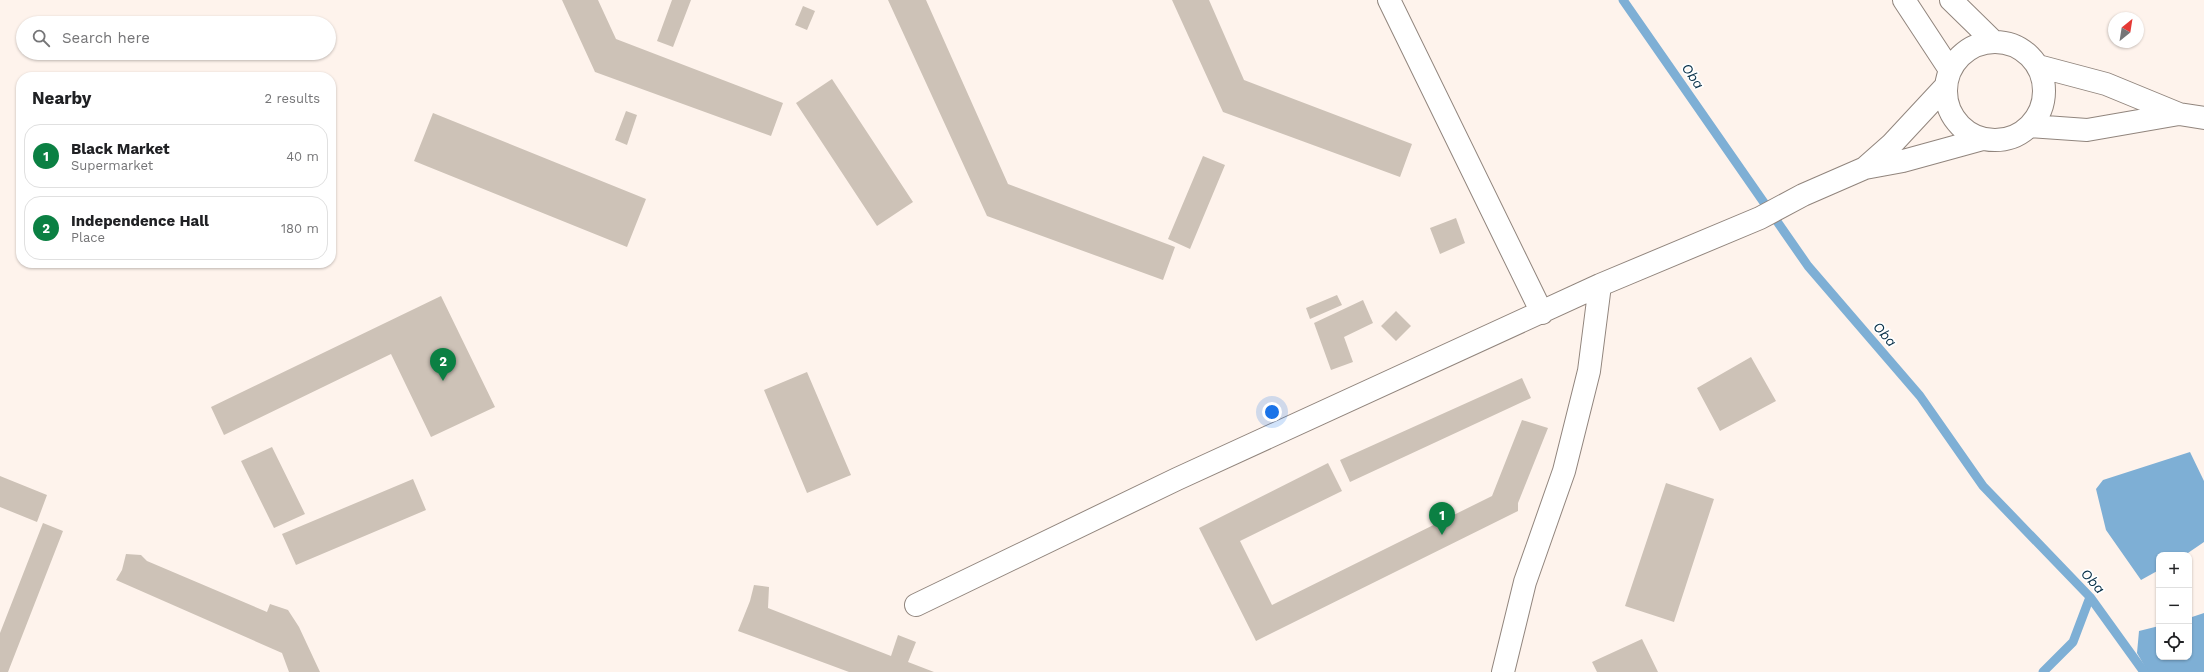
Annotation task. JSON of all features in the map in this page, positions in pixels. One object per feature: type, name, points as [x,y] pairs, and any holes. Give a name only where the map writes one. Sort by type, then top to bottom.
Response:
[{"type":"street","points":[[1389,0],[1542,313]]},
{"type":"street","points":[[1904,0],[1947,78],[1947,104],[1954,120],[1967,132],[1982,139]]},
{"type":"street","points":[[1951,0],[1994,42]]},
{"type":"street","points":[[916,605],[1177,479],[1542,313],[1600,285],[1760,218],[1803,195],[1865,168],[1903,161],[1982,139],[2000,140],[2016,136],[2030,126],[2040,112],[2044,100],[2043,82],[2038,66],[2027,53],[2011,44],[1994,42],[1974,46],[1960,56],[1947,78],[1892,144],[1865,168]]},
{"type":"street","points":[[2038,66],[2106,84],[2179,114],[2204,118]]},
{"type":"street","points":[[2030,126],[2087,130],[2179,114]]},
{"type":"street","points":[[1503,672],[1525,582],[1564,471],[1589,371],[1600,285]]},
{"type":"water","points":[[2190,452],[2204,481],[2204,542],[2189,552],[2156,552],[2156,572],[2141,580],[2106,530],[2096,489],[2103,480]]},
{"type":"water","points":[[2204,613],[2204,672],[2148,672],[2137,653],[2139,631],[2156,627],[2156,660],[2192,660],[2192,617]]},
{"type":"building","points":[[562,0],[598,0],[616,39],[783,103],[771,136],[595,72]]},
{"type":"building","points":[[672,0],[691,0],[673,47],[657,41]]},
{"type":"building","points":[[888,0],[926,0],[1008,184],[1175,247],[1163,280],[987,216]]},
{"type":"building","points":[[1172,0],[1209,0],[1244,80],[1412,144],[1400,177],[1223,112]]},
{"type":"building","points":[[803,6],[815,11],[807,30],[795,25]]},
{"type":"building","points":[[832,79],[913,202],[877,226],[796,103]]},
{"type":"building","points":[[626,111],[637,115],[627,145],[615,140]]},
{"type":"building","points":[[433,113],[646,199],[627,247],[414,161]]},
{"type":"building","points":[[1203,156],[1225,165],[1190,249],[1168,239]]},
{"type":"building","points":[[1456,218],[1465,243],[1440,254],[1430,228]]},
{"type":"building","points":[[1337,295],[1342,305],[1310,319],[1306,308]]},
{"type":"building","points":[[441,296],[495,407],[431,437],[391,354],[224,435],[211,407]]},
{"type":"building","points":[[1363,300],[1373,323],[1344,337],[1353,362],[1331,370],[1314,323]]},
{"type":"building","points":[[1396,311],[1411,326],[1396,341],[1381,326]]},
{"type":"building","points":[[1751,357],[1776,401],[1720,431],[1697,388]]},
{"type":"building","points":[[807,372],[851,475],[807,493],[764,390]]},
{"type":"building","points":[[1522,378],[1531,398],[1350,482],[1340,460]]},
{"type":"building","points":[[1522,420],[1548,428],[1518,503],[1518,511],[1256,641],[1199,528],[1328,463],[1342,491],[1240,541],[1272,605],[1492,496]]},
{"type":"building","points":[[272,447],[305,514],[274,528],[241,461]]},
{"type":"building","points":[[0,476],[47,495],[37,522],[0,507]]},
{"type":"building","points":[[413,479],[426,510],[296,565],[282,534]]},
{"type":"building","points":[[1666,483],[1714,499],[1674,622],[1625,606]]},
{"type":"building","points":[[43,523],[63,531],[8,672],[0,672],[0,633]]},
{"type":"building","points":[[126,554],[141,555],[147,561],[267,612],[270,604],[288,610],[299,627],[320,672],[289,672],[282,653],[116,580],[122,570]]},
{"type":"building","points":[[754,585],[769,587],[768,608],[891,656],[898,635],[916,642],[908,662],[934,672],[849,672],[738,631],[750,601]]},
{"type":"building","points":[[1642,639],[1658,672],[1597,672],[1592,662]]},
{"type":"waterway","name":"Oba","points":[[1623,0],[1808,266],[1920,396],[1983,486],[2090,597],[2144,672]]},
{"type":"waterway","points":[[2043,672],[2073,642],[2090,597]]},
{"type":"place","name":"Independence Hall","points":[[443,381]]},
{"type":"place","name":"Black Market","points":[[1442,535]]}]
